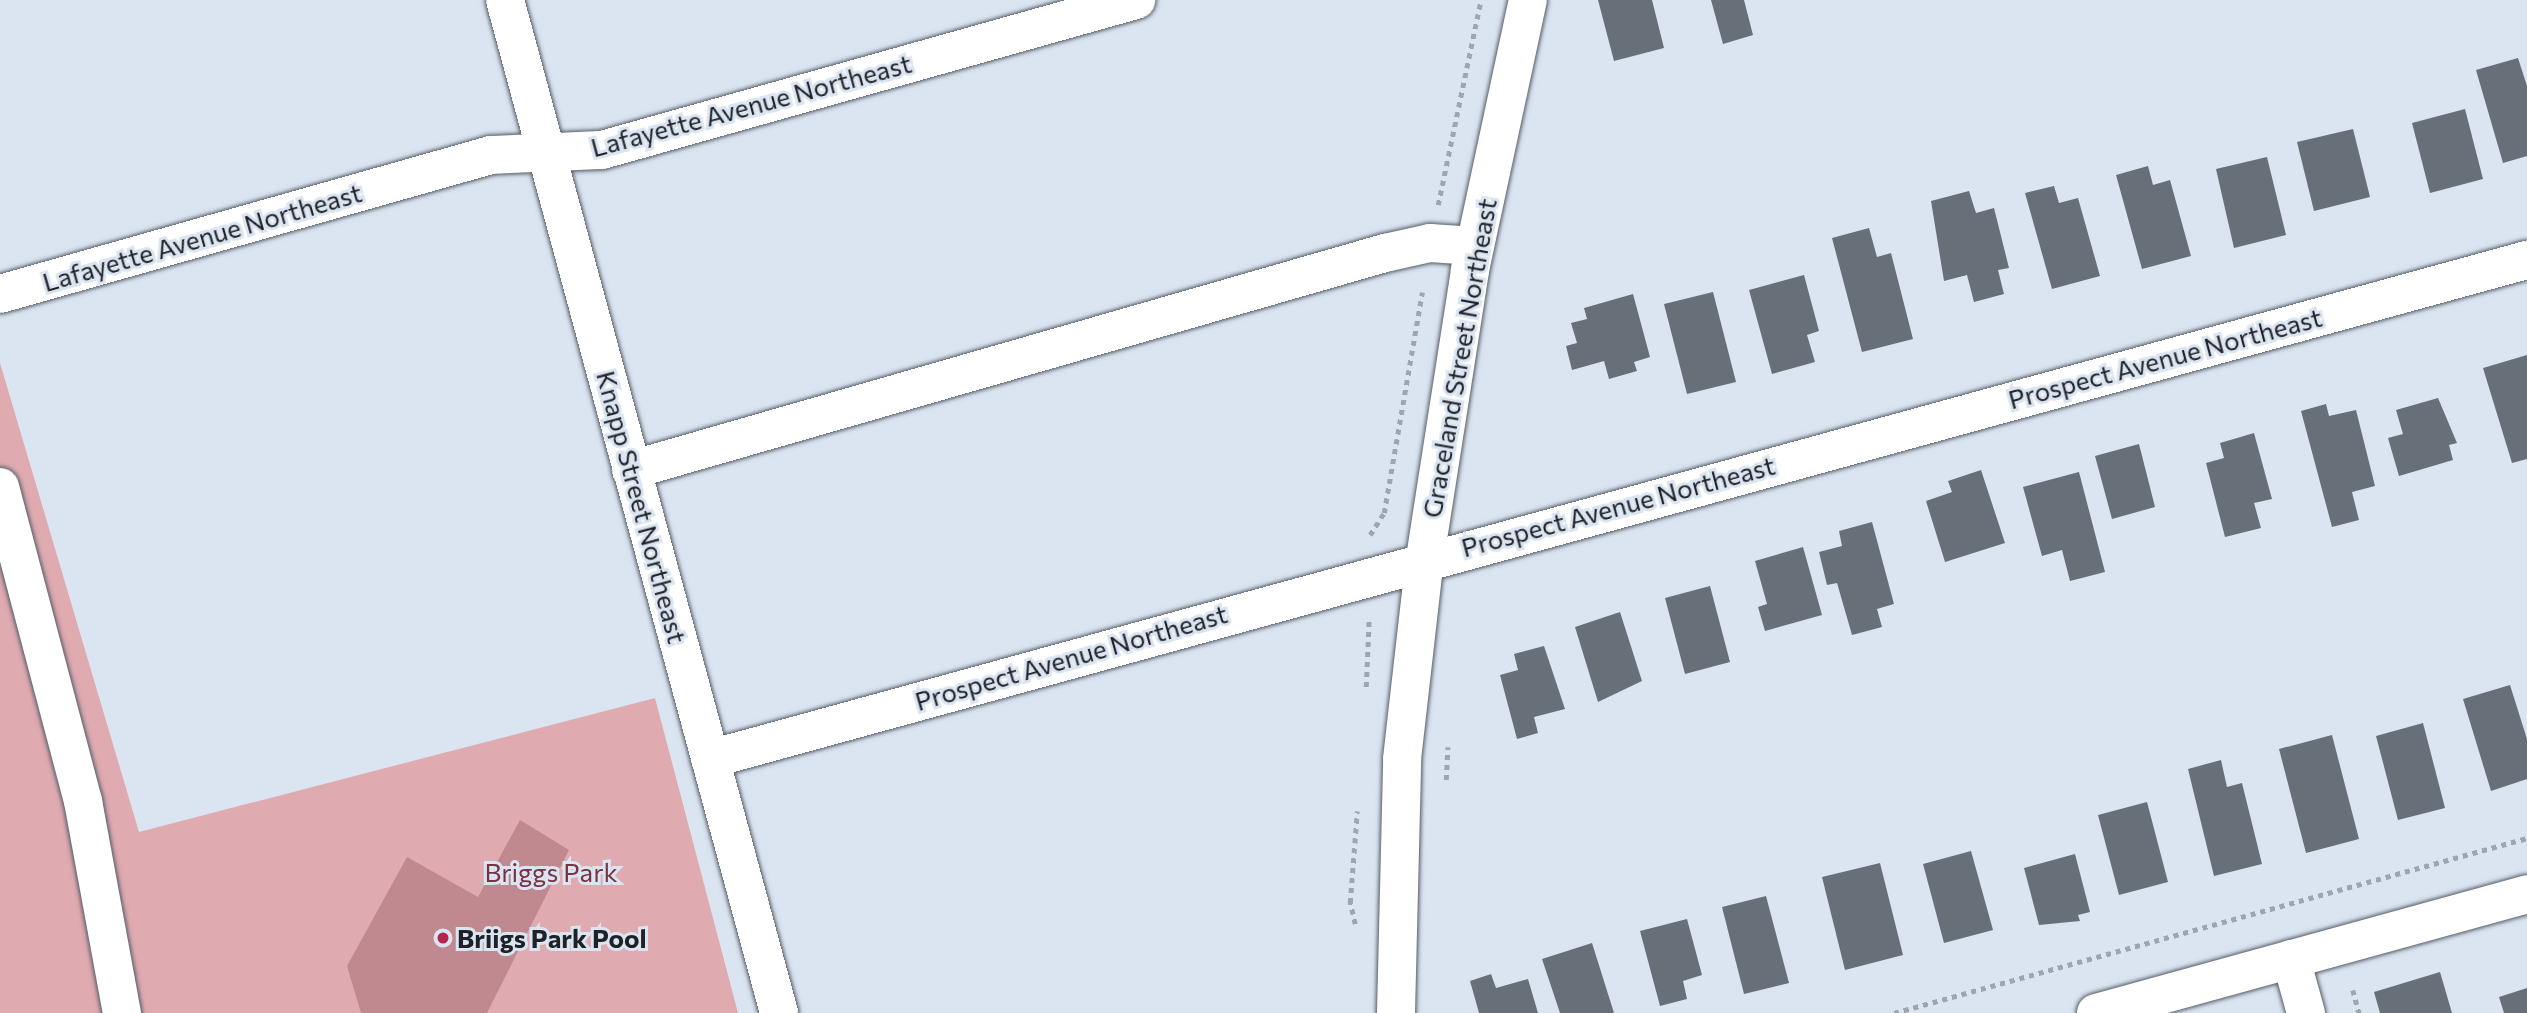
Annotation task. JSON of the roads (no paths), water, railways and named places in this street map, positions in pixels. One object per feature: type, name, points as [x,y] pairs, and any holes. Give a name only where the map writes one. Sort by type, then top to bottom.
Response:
[{"type":"street","name":"Knapp Street Northeast","points":[[505,0],[779,1013]]},
{"type":"street","name":"Lafayette Avenue Northeast","points":[[0,294],[491,155],[602,150],[1136,0]]},
{"type":"street","name":"Graceland Street Northeast","points":[[1396,1013],[1402,759],[1425,558],[1475,246],[1528,0]]},
{"type":"street","points":[[631,470],[1385,253],[1430,243],[1475,246]]},
{"type":"street","name":"Prospect Avenue Northeast","points":[[710,759],[1425,558],[2527,260]]},
{"type":"street","points":[[0,487],[83,801],[122,1013]]},
{"type":"street","points":[[2096,1013],[2527,894]]},
{"type":"street","points":[[2291,959],[2306,1013]]},
{"type":"place","name":"Briigs Park Pool","points":[[443,938]]},
{"type":"park label","name":"Briggs Park","points":[[551,872]]}]
